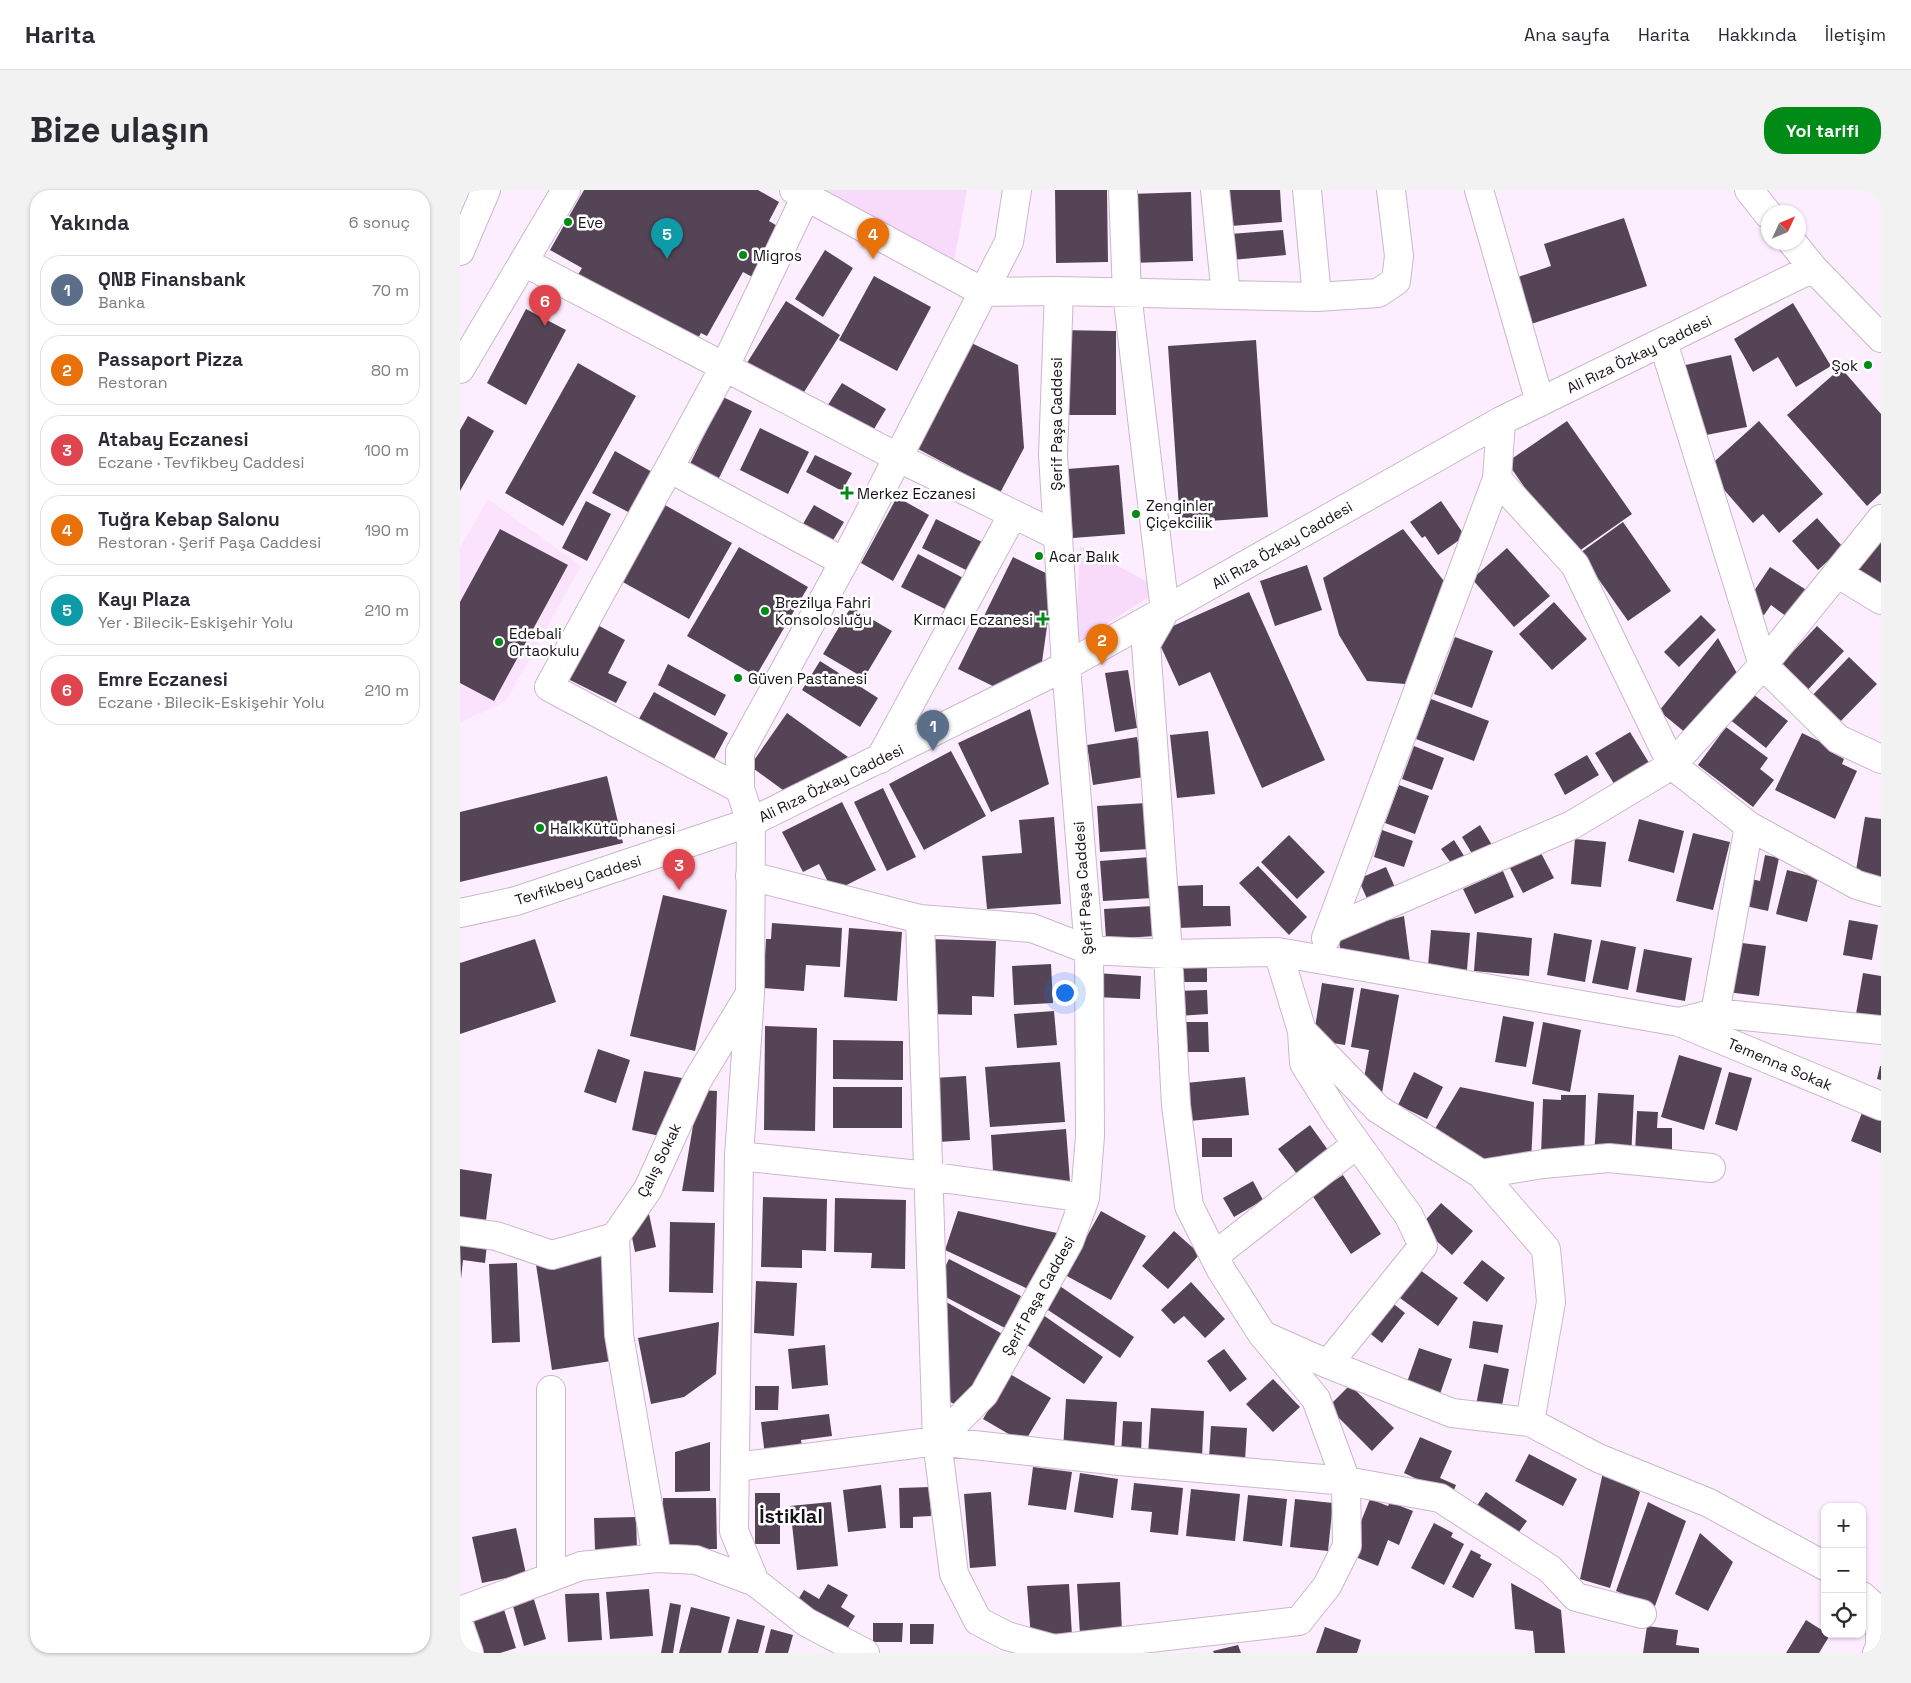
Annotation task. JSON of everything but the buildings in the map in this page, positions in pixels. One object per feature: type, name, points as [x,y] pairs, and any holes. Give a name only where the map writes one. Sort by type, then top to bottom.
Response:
[{"type":"street","points":[[460,251],[486,190]]},
{"type":"street","points":[[460,369],[566,190]]},
{"type":"street","points":[[755,1582],[734,1532],[739,1156],[750,994],[750,822],[740,789],[740,752],[844,562],[1009,242],[1017,190]]},
{"type":"street","points":[[920,919],[937,1441],[954,1574],[978,1621],[1007,1636],[1054,1649],[1299,1621],[1327,1586],[1347,1546],[1346,1481],[1316,1399],[1262,1334],[1214,1256],[1189,1206],[1176,1105],[1168,954],[1146,644],[1165,611],[1127,293],[1123,190]]},
{"type":"street","points":[[1215,190],[1226,295]]},
{"type":"street","points":[[1306,190],[1317,297]]},
{"type":"street","points":[[740,789],[549,687],[724,368],[800,193],[983,292],[1059,291],[1317,297],[1378,293],[1396,280],[1399,256],[1391,190]]},
{"type":"street","points":[[1479,190],[1540,402]]},
{"type":"street","points":[[1749,190],[1761,205]]},
{"type":"street","points":[[1798,250],[1813,268],[1881,338]]},
{"type":"street","points":[[524,262],[897,457],[1058,536]]},
{"type":"street","name":"Ali Rıza Özkay Caddesi","points":[[750,822],[1066,666],[1501,421],[1813,268]]},
{"type":"street","name":"Şerif Paşa Caddesi","points":[[937,1441],[984,1394],[1069,1242],[1085,1198],[1090,1136],[1089,950],[1066,666],[1053,455],[1059,291]]},
{"type":"street","points":[[1663,342],[1763,665],[1838,739],[1881,759]]},
{"type":"street","points":[[1316,957],[1331,929],[1498,479],[1501,421]]},
{"type":"street","points":[[669,468],[844,562]]},
{"type":"street","points":[[1498,479],[1574,565],[1672,765],[1749,826],[1857,884],[1881,892]]},
{"type":"street","points":[[880,759],[1013,514]]},
{"type":"street","points":[[1331,929],[1572,825],[1672,765],[1763,665],[1881,519]]},
{"type":"street","points":[[1837,573],[1881,600]]},
{"type":"street","name":"Tevfikbey Caddesi","points":[[460,913],[516,901],[750,822]]},
{"type":"street","points":[[1715,1013],[1749,826]]},
{"type":"street","points":[[750,876],[920,919],[1032,928],[1089,950],[1168,954],[1278,952],[1316,957],[1679,1022],[1715,1013],[1881,1030]]},
{"type":"street","points":[[1278,952],[1302,1031],[1304,1063],[1357,1144],[1409,1216],[1423,1246],[1328,1364]]},
{"type":"street","name":"Çalış Sokak","points":[[615,1237],[648,1189],[698,1081],[750,994]]},
{"type":"street","name":"Temenna Sokak","points":[[1679,1022],[1881,1106]]},
{"type":"street","points":[[1302,1031],[1378,1109],[1481,1174],[1546,1249],[1551,1302],[1530,1422]]},
{"type":"street","points":[[1214,1256],[1357,1144]]},
{"type":"street","points":[[739,1156],[928,1176],[1085,1198]]},
{"type":"street","points":[[1481,1174],[1543,1164],[1609,1158],[1711,1168]]},
{"type":"street","points":[[460,1231],[496,1236],[552,1255],[615,1237],[619,1335],[657,1558]]},
{"type":"street","points":[[1262,1334],[1328,1364],[1452,1413],[1530,1422],[1598,1458],[1709,1503],[1821,1564]]},
{"type":"street","points":[[551,1390],[551,1577]]},
{"type":"street","points":[[735,1467],[937,1441],[1119,1461],[1346,1481],[1440,1498],[1550,1569],[1576,1597],[1642,1614]]},
{"type":"street","points":[[460,1611],[581,1566],[657,1558],[696,1560],[755,1582],[806,1622],[865,1653]]},
{"type":"street","points":[[1866,1600],[1880,1612],[1880,1647],[1877,1653]]},
{"type":"street","points":[[460,1626],[469,1653]]},
{"type":"shaded area","points":[[814,190],[967,190],[954,262]]},
{"type":"shaded area","name":"Edebali Ortaokulu","points":[[488,499],[581,566],[506,701],[460,723],[460,548]]},
{"type":"shaded area","points":[[1080,546],[1161,589],[1075,644]]},
{"type":"place","name":"Eve","points":[[568,222]]},
{"type":"place","name":"Migros","points":[[743,255]]},
{"type":"place","name":"Kayı Plaza","points":[[667,259]]},
{"type":"place","name":"Tuğra Kebap Salonu","points":[[873,259]]},
{"type":"place","name":"Emre Eczanesi","points":[[545,326]]},
{"type":"place","name":"Şok","points":[[1868,365]]},
{"type":"place","name":"Merkez Eczanesi","points":[[847,493]]},
{"type":"place","name":"Zenginler Çiçekcilik","points":[[1136,514]]},
{"type":"place","name":"Acar Balık","points":[[1039,556]]},
{"type":"place","name":"Brezilya Fahri Konsolosluğu","points":[[765,611]]},
{"type":"place","name":"Kırmacı Eczanesi","points":[[1043,619]]},
{"type":"place","name":"Edebali Ortaokulu","points":[[499,642]]},
{"type":"place","name":"Passaport Pizza","points":[[1102,665]]},
{"type":"place","name":"Güven Pastanesi","points":[[738,678]]},
{"type":"place","name":"QNB Finansbank","points":[[933,751]]},
{"type":"place","name":"Halk Kütüphanesi","points":[[540,828]]},
{"type":"place","name":"Atabay Eczanesi","points":[[679,890]]},
{"type":"district","name":"İstiklal","points":[[791,1516]]}]
